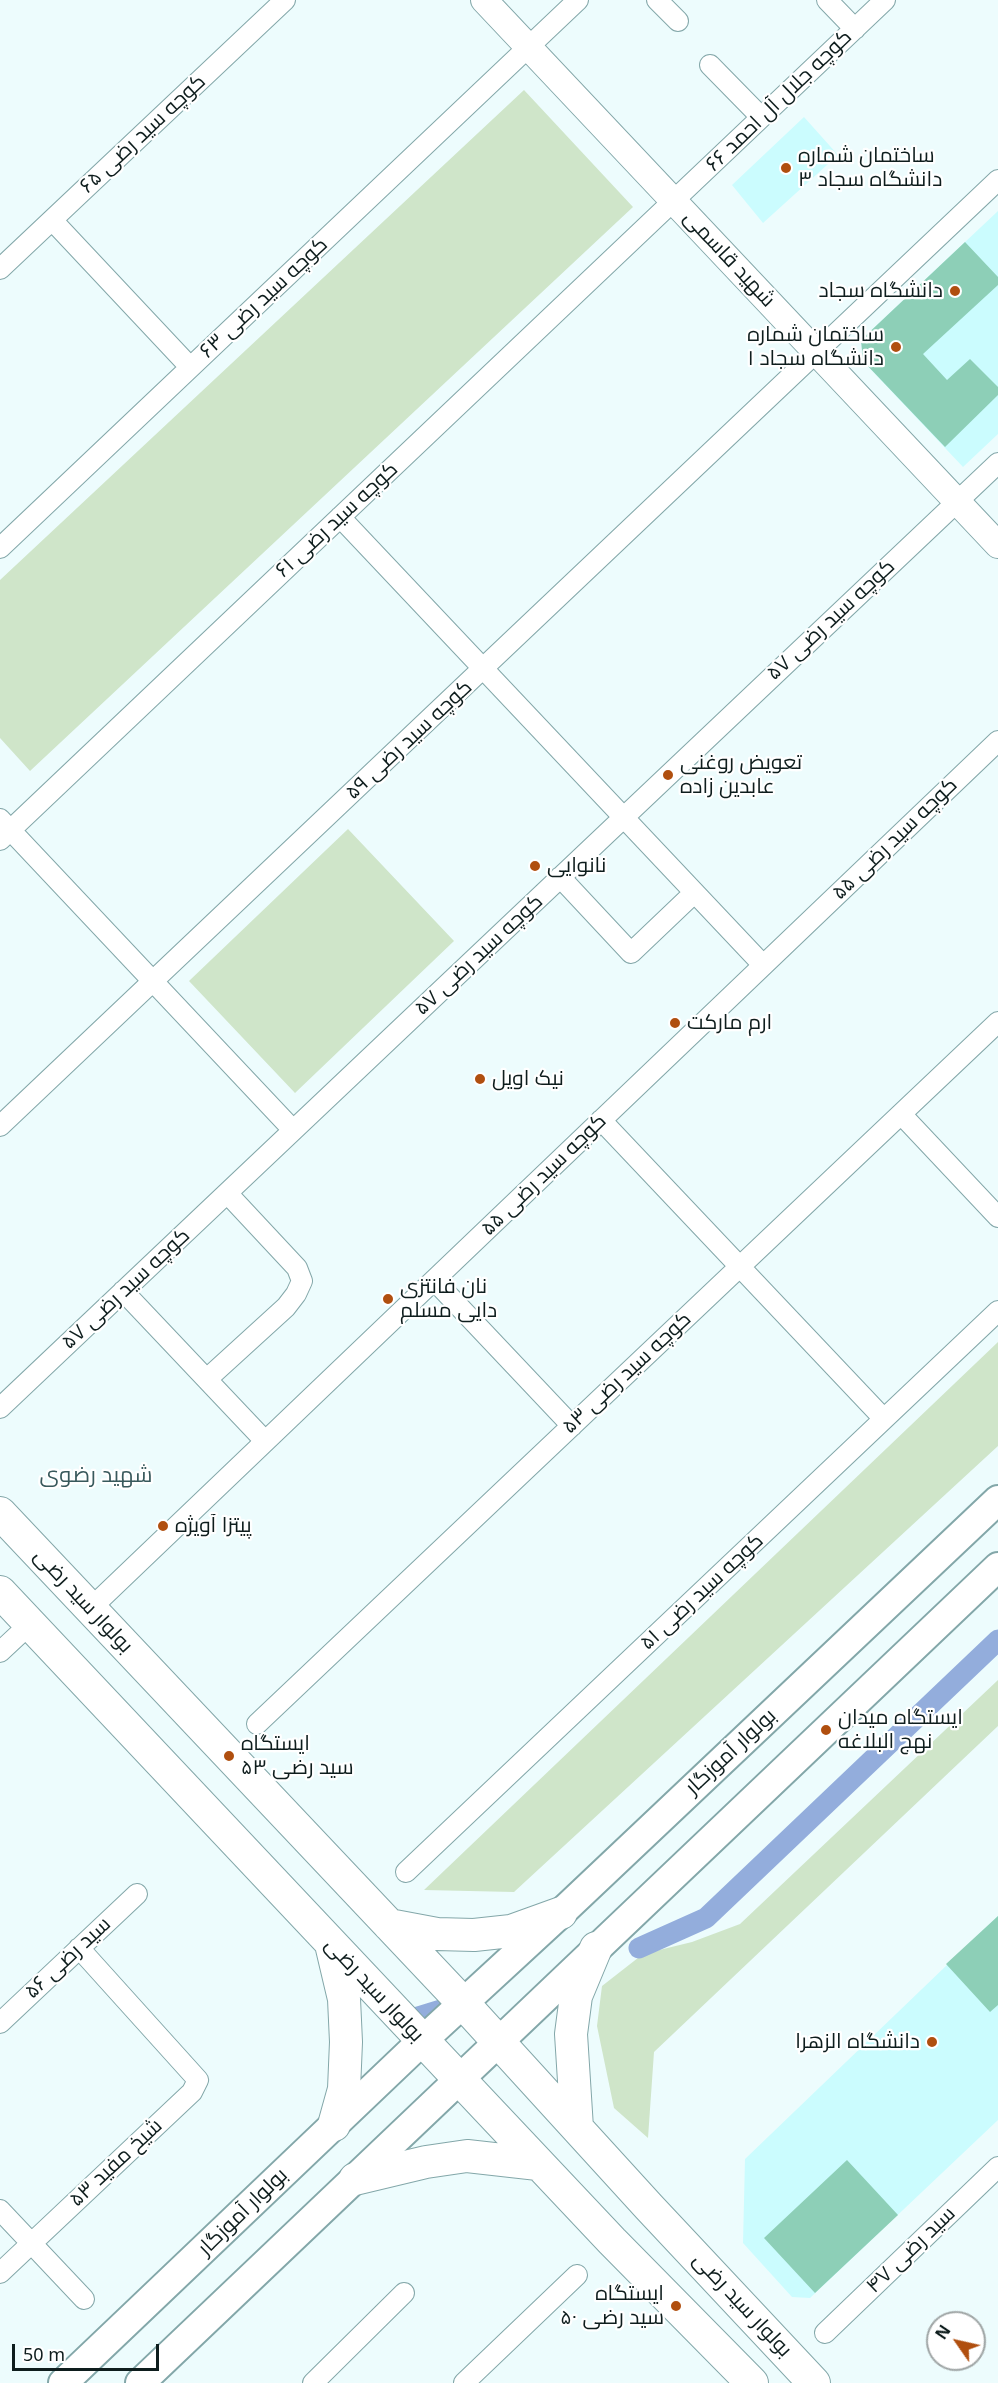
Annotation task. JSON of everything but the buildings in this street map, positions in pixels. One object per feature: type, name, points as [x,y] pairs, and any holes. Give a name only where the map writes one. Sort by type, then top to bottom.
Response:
[{"type":"main road","name":"بولوار آموزگار","points":[[63,2383],[422,2041],[561,1913],[998,1500]]},
{"type":"main road","name":"بولوار سید رضی","points":[[0,1513],[463,2003],[814,2383]]},
{"type":"main road","points":[[140,2383],[998,1567]]},
{"type":"main road","name":"بولوار سید رضی","points":[[0,1592],[458,2080],[752,2383]]},
{"type":"main road","points":[[389,1925],[437,1935],[474,1935],[511,1931],[561,1913]]},
{"type":"main road","points":[[330,1943],[344,2000],[346,2042],[344,2089],[334,2125]]},
{"type":"main road","points":[[577,2128],[571,2034],[576,1996],[596,1948]]},
{"type":"main road","points":[[355,2179],[426,2162],[467,2156],[538,2164]]},
{"type":"street","name":"کوچه سید رضی ۶۵","points":[[0,269],[285,0]]},
{"type":"street","name":"شهید قاسمی","points":[[484,0],[998,545]]},
{"type":"street","name":"کوچه سید رضی ۶۳","points":[[0,548],[578,0]]},
{"type":"street","points":[[657,0],[678,21]]},
{"type":"street","points":[[827,0],[855,29]]},
{"type":"street","name":"کوچه جلال آل احمد ۶۶","points":[[674,201],[885,0]]},
{"type":"street","points":[[710,65],[761,117]]},
{"type":"street","name":"کوچه سید رضی ۵۹","points":[[0,1126],[998,180]]},
{"type":"street","name":"کوچه سید رضی ۶۱","points":[[3,830],[340,517],[674,201]]},
{"type":"street","points":[[52,220],[190,367]]},
{"type":"street","name":"کوچه سید رضی ۵۷","points":[[0,1408],[998,463]]},
{"type":"street","points":[[340,517],[763,965]]},
{"type":"street","name":"کوچه سید رضی ۵۵","points":[[90,1609],[998,741]]},
{"type":"street","points":[[3,830],[154,982],[293,1130]]},
{"type":"street","points":[[560,877],[631,953],[694,894]]},
{"type":"street","name":"کوچه سید رضی ۵۳","points":[[257,1724],[998,1022]]},
{"type":"street","points":[[901,1114],[998,1217]]},
{"type":"street","points":[[601,1120],[884,1419]]},
{"type":"street","points":[[207,1378],[286,1307],[302,1281],[297,1268],[227,1193]]},
{"type":"street","points":[[434,1280],[572,1426]]},
{"type":"street","points":[[123,1291],[265,1442]]},
{"type":"street","name":"کوچه سید رضی ۵۱","points":[[406,1872],[998,1311]]},
{"type":"street","points":[[0,1652],[30,1624]]},
{"type":"street","name":"سید رضی ۵۶","points":[[0,2023],[137,1894]]},
{"type":"street","name":"شیخ مفید ۵۳","points":[[0,2273],[192,2091],[198,2080],[79,1948]]},
{"type":"street","name":"سید رضی ۴۷","points":[[825,2332],[998,2167]]},
{"type":"street","points":[[0,2210],[84,2299]]},
{"type":"street","points":[[464,2383],[576,2275]]},
{"type":"street","points":[[313,2383],[404,2293]]},
{"type":"shaded area","name":"ساختمان شماره ۳ دانشگاه سجاد","points":[[804,117],[838,155],[763,223],[732,185]]},
{"type":"shaded area","name":"دانشگاه سجاد","points":[[998,211],[998,434],[963,467],[863,361],[861,340]]},
{"type":"shaded area","name":"دانشگاه الزهرا","points":[[998,1916],[998,2120],[810,2298],[792,2297],[743,2243],[745,2159]]},
{"type":"green space","points":[[524,90],[633,207],[30,771],[0,738],[0,580]]},
{"type":"green space","points":[[348,829],[454,941],[295,1093],[189,981]]},
{"type":"green space","points":[[998,1342],[998,1446],[514,1892],[424,1890]]},
{"type":"green space","points":[[998,1680],[998,1726],[654,2052],[648,2138],[614,2108],[597,2026],[602,1986],[643,1954],[692,1942],[740,1924]]},
{"type":"waterway","points":[[639,1948],[706,1918],[998,1640]]},
{"type":"waterway","points":[[418,2017],[457,2005]]},
{"type":"place","name":"ساختمان شماره ۳ دانشگاه سجاد","points":[[786,168]]},
{"type":"place","name":"دانشگاه سجاد","points":[[955,291]]},
{"type":"place","name":"ساختمان شماره ۱ دانشگاه سجاد","points":[[896,347]]},
{"type":"place","name":"تعویض روغنی عابدین زاده","points":[[668,775]]},
{"type":"place","name":"نانوایی","points":[[535,866]]},
{"type":"place","name":"ارم مارکت","points":[[675,1023]]},
{"type":"place","name":"نیک اویل","points":[[480,1079]]},
{"type":"place","name":"نان فانتزی دایی مسلم","points":[[388,1299]]},
{"type":"place","name":"پیتزا آویژه","points":[[163,1526]]},
{"type":"place","name":"ایستگاه میدان نهج البلاغه","points":[[826,1730]]},
{"type":"place","name":"ایستگاه سید رضی ۵۳","points":[[229,1756]]},
{"type":"place","name":"دانشگاه الزهرا","points":[[932,2042]]},
{"type":"place","name":"ایستگاه سید رضی ۵۰","points":[[676,2306]]},
{"type":"district","name":"شهید رضوی","points":[[96,1476]]}]
